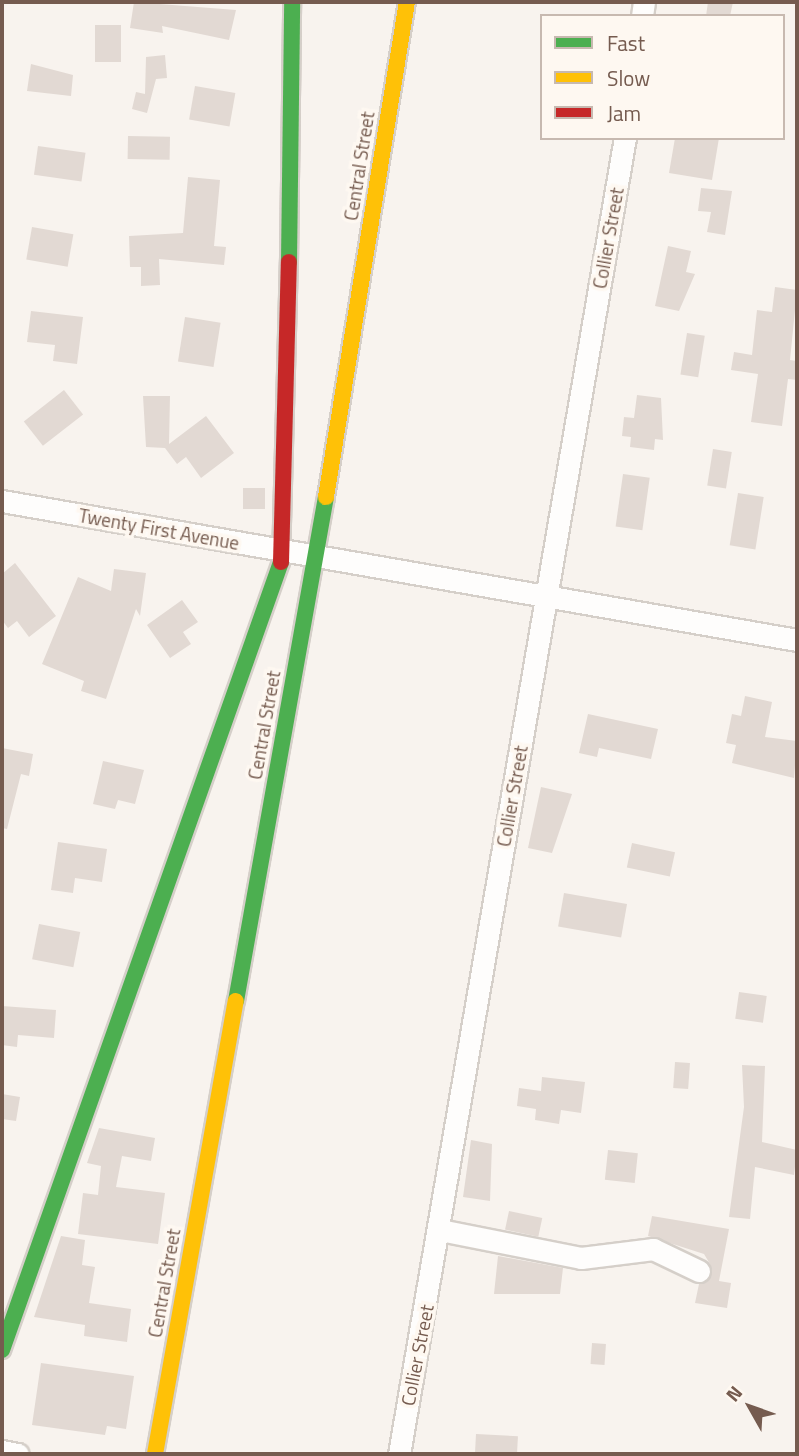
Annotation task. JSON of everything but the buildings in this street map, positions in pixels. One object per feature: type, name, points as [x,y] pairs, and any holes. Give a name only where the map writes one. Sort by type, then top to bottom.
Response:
[{"type":"main road","points":[[2,1350],[285,552],[292,2]]},
{"type":"main road","name":"Central Street","points":[[155,1454],[316,558],[407,2]]},
{"type":"street","name":"Collier Street","points":[[399,1454],[440,1230],[625,140]]},
{"type":"street","name":"Twenty First Avenue","points":[[2,501],[797,640]]},
{"type":"street","points":[[440,1230],[581,1258],[653,1249],[699,1271]]},
{"type":"street","points":[[2,1451],[18,1454]]},
{"type":"traffic: fast","points":[[289,262],[292,2]]},
{"type":"traffic: fast","points":[[236,1001],[326,497]]},
{"type":"traffic: fast","points":[[2,1350],[281,562]]},
{"type":"traffic: slow","points":[[326,497],[407,2]]},
{"type":"traffic: slow","points":[[155,1454],[236,1001]]},
{"type":"traffic: jam","points":[[281,562],[289,262]]}]
